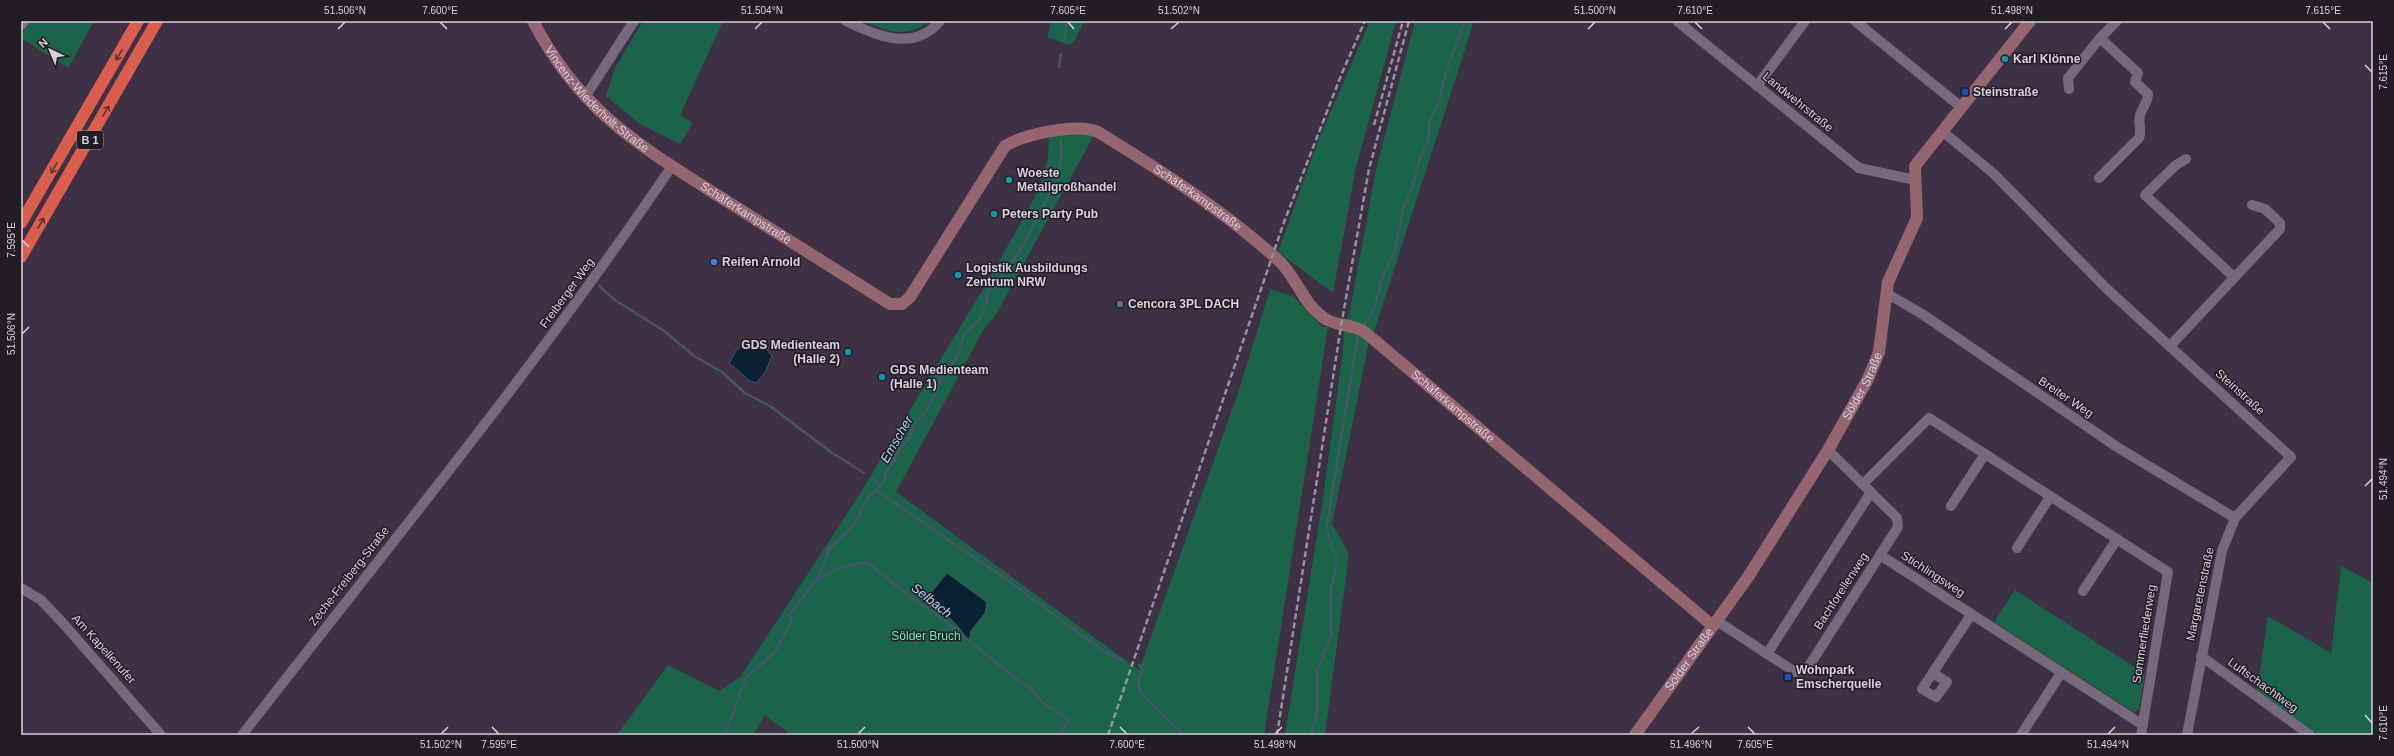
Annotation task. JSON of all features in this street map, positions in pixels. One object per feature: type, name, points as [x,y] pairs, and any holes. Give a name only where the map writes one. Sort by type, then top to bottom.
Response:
[{"type":"highway","name":"B 1","points":[[21,223],[138,21]]},
{"type":"highway","name":"B 1","points":[[21,257],[157,21]]},
{"type":"street","name":"Vincenz-Wiederholt-Straße","points":[[533,21],[554,57],[585,97],[620,130],[672,166]]},
{"type":"street","points":[[585,97],[634,21]]},
{"type":"street","points":[[846,21],[887,38],[902,40],[928,32],[940,21]]},
{"type":"street","name":"Landwehrstraße","points":[[1676,21],[1859,168],[1915,180]]},
{"type":"street","points":[[1757,86],[1805,21]]},
{"type":"street","points":[[1855,21],[1961,107]]},
{"type":"street","name":"Sölder Straße","points":[[1635,735],[1715,623],[1791,512],[1868,379],[1879,352],[1886,293],[1891,272],[1917,218],[1915,166],[1918,160],[2030,21]]},
{"type":"street","points":[[2069,89],[2068,78],[2100,38],[2117,21]]},
{"type":"street","points":[[2099,178],[2139,138],[2140,114],[2148,101],[2148,94],[2135,82],[2138,73],[2100,38]]},
{"type":"street","name":"Schäferkampstraße","points":[[672,166],[890,304],[897,305],[910,298],[1005,146],[1020,139],[1068,130],[1084,128],[1098,132],[1239,225],[1280,261],[1304,298],[1325,319],[1354,326],[1366,333],[1715,623]]},
{"type":"street","name":"Steinstraße","points":[[1942,131],[1993,173],[2107,289],[2292,457]]},
{"type":"street","points":[[2186,159],[2176,165],[2145,195],[2234,277]]},
{"type":"street","name":"Freiberger Weg","points":[[477,433],[578,301],[672,166]]},
{"type":"street","points":[[2170,346],[2277,232],[2281,225],[2265,209],[2252,205]]},
{"type":"street","name":"Breiter Weg","points":[[1886,293],[1922,314],[2116,446],[2235,518]]},
{"type":"street","name":"Sommerfliederweg","points":[[1863,484],[1929,418],[2168,572],[2142,730]]},
{"type":"street","name":"Zeche-Freiberg-Straße","points":[[242,735],[477,433]]},
{"type":"street","name":"Bachforellenweg","points":[[1715,623],[1795,672],[1807,669],[1880,555],[1898,523],[1896,518],[1828,450]]},
{"type":"street","points":[[1951,506],[1985,454]]},
{"type":"street","name":"Margaretenstraße","points":[[2187,735],[2217,567],[2235,518],[2292,457]]},
{"type":"street","points":[[1767,654],[1871,492]]},
{"type":"street","points":[[2017,548],[2050,497]]},
{"type":"street","points":[[2083,591],[2117,539]]},
{"type":"street","name":"Stichlingsweg","points":[[1880,555],[2062,673],[2142,730]]},
{"type":"street","name":"Am Kapellenufer","points":[[21,588],[41,600],[161,735]]},
{"type":"street","points":[[1933,673],[1971,615]]},
{"type":"street","name":"Luftschachtweg","points":[[2201,656],[2310,735]]},
{"type":"street","points":[[2025,734],[2062,673]]},
{"type":"green space","points":[[29,21],[94,21],[68,68],[21,38]]},
{"type":"green space","points":[[643,21],[723,21],[680,115],[693,123],[680,144],[640,124],[606,96],[616,66]]},
{"type":"green space","points":[[864,21],[930,21],[913,30],[897,32],[881,28]]},
{"type":"green space","points":[[1052,21],[1084,21],[1074,42],[1069,45],[1047,37]]},
{"type":"green space","points":[[1370,21],[1396,21],[1356,167],[1333,293],[1278,252],[1318,141]]},
{"type":"green space","points":[[1415,21],[1474,21],[1373,335],[1354,321],[1345,321],[1349,316],[1376,170]]},
{"type":"green space","name":"Sölder Bruch","points":[[1072,134],[1094,135],[994,318],[985,327],[896,492],[1139,670],[1239,390],[1270,289],[1294,297],[1322,327],[1328,327],[1264,735],[791,735],[765,715],[753,735],[617,735],[668,665],[720,691],[741,676],[856,500],[992,274],[1040,188],[1048,159],[1049,137]]},
{"type":"green space","points":[[1344,326],[1369,341],[1332,524],[1349,554],[1325,735],[1285,735],[1323,498],[1343,350]]},
{"type":"green space","points":[[2341,566],[2373,583],[2373,735],[2319,735],[2257,691],[2268,616],[2331,653]]},
{"type":"green space","points":[[2015,590],[2145,674],[2139,709],[2134,712],[1994,622]]},
{"type":"water","points":[[748,344],[761,349],[765,348],[772,356],[765,373],[756,383],[750,381],[729,363],[737,349]]},
{"type":"water","points":[[947,573],[987,602],[985,613],[971,631],[969,641],[953,621],[933,607],[926,599]]},
{"type":"waterway","name":"Emscher","points":[[1064,42],[1067,21]]},
{"type":"waterway","points":[[1364,325],[1374,309],[1383,275],[1395,251],[1403,208],[1413,185],[1419,161],[1428,139],[1430,120],[1439,103],[1446,71],[1465,21]]},
{"type":"waterway","name":"Emscher","points":[[1059,67],[1061,54]]},
{"type":"waterway","name":"Emscher","points":[[725,735],[745,679],[775,652],[791,622],[790,614],[820,574],[829,549],[854,525],[867,499],[884,482],[886,471],[895,460],[898,451],[909,439],[915,423],[928,409],[942,376],[957,357],[964,335],[980,318],[985,308],[988,291],[1005,273],[1023,245],[1056,182],[1061,161],[1061,140]]},
{"type":"waterway","points":[[599,286],[615,300],[664,331],[693,355],[723,373],[745,393],[770,406],[831,452],[864,473]]},
{"type":"waterway","points":[[1311,735],[1317,712],[1317,672],[1331,635],[1331,589],[1337,561],[1327,532],[1327,525],[1358,333]]},
{"type":"waterway","points":[[873,478],[880,486]]},
{"type":"waterway","points":[[876,490],[1004,578],[1106,653],[1122,660]]},
{"type":"waterway","name":"Selbach","points":[[816,580],[839,568],[867,562],[904,592],[946,622],[1019,681],[1029,686],[1042,702],[1069,720],[1059,735]]},
{"type":"waterway","points":[[1139,665],[1143,670],[1138,681],[1140,691],[1184,735]]},
{"type":"railway","points":[[1108,735],[1284,222],[1342,73],[1365,21]]},
{"type":"railway","points":[[1374,125],[1403,21]]},
{"type":"railway","points":[[1277,735],[1341,326],[1369,169],[1409,21]]},
{"type":"place","name":"Karl Klönne","points":[[2005,59]]},
{"type":"place","name":"Steinstraße","points":[[1965,92]]},
{"type":"place","name":"Woeste Metallgroßhandel","points":[[1009,180]]},
{"type":"place","name":"Peters Party Pub","points":[[994,214]]},
{"type":"place","name":"Reifen Arnold","points":[[714,262]]},
{"type":"place","name":"Logistik Ausbildungs Zentrum NRW","points":[[958,275]]},
{"type":"place","name":"Cencora 3PL DACH","points":[[1120,304]]},
{"type":"place","name":"GDS Medienteam (Halle 2)","points":[[848,352]]},
{"type":"place","name":"GDS Medienteam (Halle 1)","points":[[882,377]]},
{"type":"place","name":"Wohnpark Emscherquelle","points":[[1788,677]]}]
